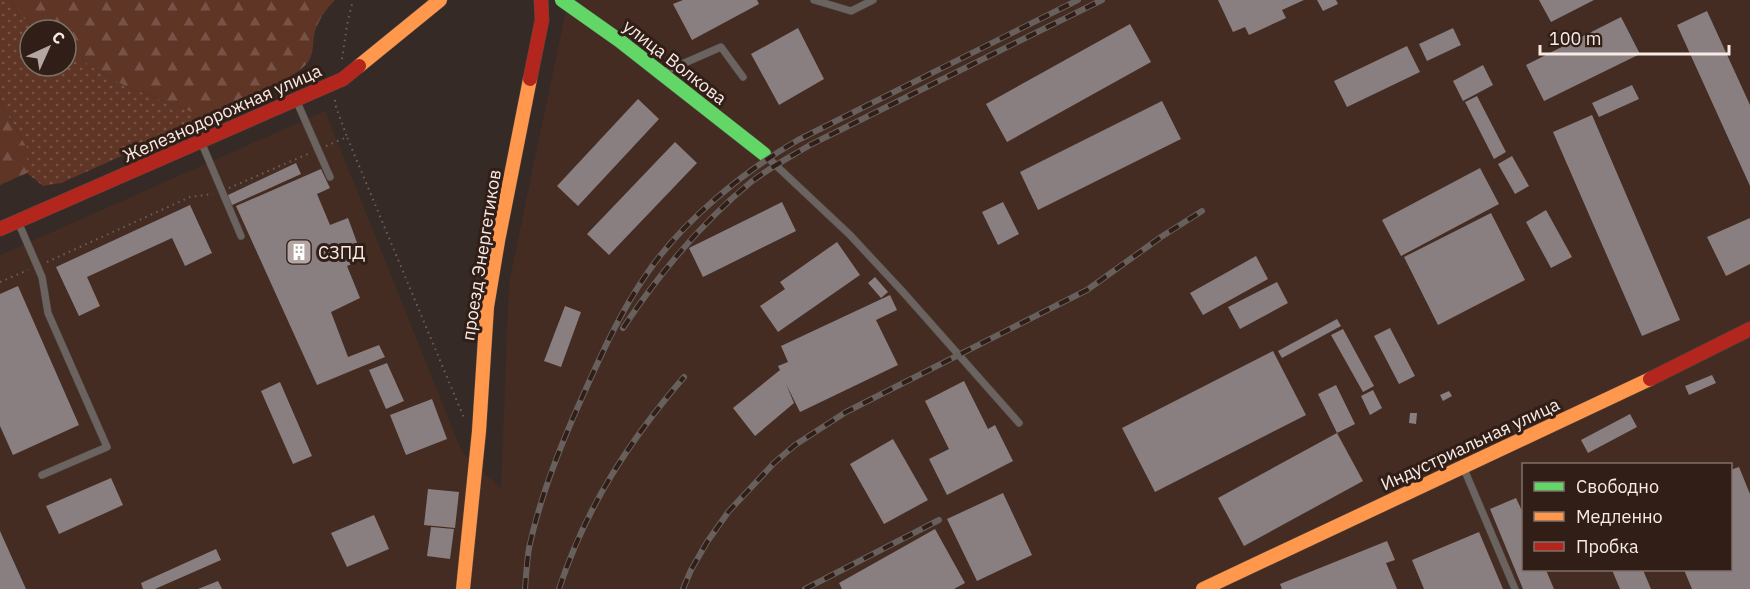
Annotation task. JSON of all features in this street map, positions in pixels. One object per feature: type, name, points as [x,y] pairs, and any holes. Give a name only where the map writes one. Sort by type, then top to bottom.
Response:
[{"type":"street","name":"Железнодорожная улица","points":[[0,229],[343,79],[440,0]]},
{"type":"street","name":"проезд Энергетиков","points":[[463,589],[479,431],[488,307],[498,241],[542,20],[541,0]]},
{"type":"street","name":"улица Волкова","points":[[562,0],[620,41],[764,154]]},
{"type":"street","name":"Индустриальная улица","points":[[1203,589],[1641,384],[1750,329]]},
{"type":"lane","points":[[814,0],[851,11],[873,0]]},
{"type":"lane","points":[[661,74],[721,47],[743,77]]},
{"type":"lane","points":[[296,100],[330,177]]},
{"type":"lane","points":[[201,142],[241,236]]},
{"type":"lane","points":[[764,154],[850,235],[1019,423]]},
{"type":"lane","points":[[18,222],[42,277],[48,313],[107,447],[42,475]]},
{"type":"lane","points":[[1463,466],[1515,589]]},
{"type":"path","points":[[0,282],[190,197],[215,194],[347,137],[465,421],[479,431]]},
{"type":"shaded area","points":[[568,0],[1750,0],[1750,589],[0,589],[0,255],[325,111],[462,452],[501,489],[509,283]]},
{"type":"green space","points":[[0,0],[11,0],[19,17],[22,18],[18,18],[18,78],[78,78],[78,55],[89,65],[125,86],[207,118],[61,183],[43,186],[27,173],[27,148],[3,107],[0,95]]},
{"type":"green space","points":[[11,0],[335,0],[319,22],[310,58],[301,69],[277,84],[207,118],[125,86],[89,65],[78,55],[78,18],[19,17]]},
{"type":"green space","points":[[0,95],[3,107],[27,148],[27,173],[0,185]]},
{"type":"building","points":[[683,0],[757,0],[759,4],[692,40],[673,4]]},
{"type":"building","points":[[1218,0],[1304,0],[1282,10],[1286,18],[1249,35],[1245,27],[1233,32]]},
{"type":"building","points":[[1317,0],[1336,0],[1338,4],[1323,11]]},
{"type":"building","points":[[1539,0],[1594,0],[1551,22]]},
{"type":"building","points":[[1707,11],[1750,105],[1750,186],[1677,25]]},
{"type":"building","points":[[1621,17],[1640,54],[1544,101],[1526,65]]},
{"type":"building","points":[[1130,24],[1151,62],[1007,142],[986,104]]},
{"type":"building","points":[[798,28],[824,79],[779,105],[751,54]]},
{"type":"building","points":[[1453,28],[1461,45],[1427,61],[1419,44]]},
{"type":"building","points":[[1407,46],[1420,72],[1347,107],[1334,81]]},
{"type":"building","points":[[1483,65],[1493,85],[1463,101],[1453,81]]},
{"type":"building","points":[[1632,85],[1639,99],[1599,117],[1592,103]]},
{"type":"building","points":[[1477,96],[1506,152],[1494,159],[1465,102]]},
{"type":"building","points":[[638,99],[659,119],[578,206],[557,186]]},
{"type":"building","points":[[1162,101],[1181,139],[1038,210],[1020,172]]},
{"type":"building","points":[[1592,115],[1680,320],[1642,336],[1553,132]]},
{"type":"building","points":[[675,142],[697,163],[609,255],[587,234]]},
{"type":"building","points":[[1512,156],[1529,186],[1515,194],[1498,164]]},
{"type":"building","points":[[296,163],[301,174],[230,206],[226,196]]},
{"type":"building","points":[[1480,168],[1499,204],[1401,256],[1382,220]]},
{"type":"building","name":"СЗПД","points":[[321,169],[330,188],[317,194],[330,225],[348,218],[363,259],[347,266],[360,298],[331,312],[348,357],[379,345],[385,357],[317,385],[236,206]]},
{"type":"building","points":[[782,202],[796,231],[703,277],[689,248]]},
{"type":"building","points":[[1003,202],[1019,234],[998,245],[982,212]]},
{"type":"building","points":[[190,205],[212,253],[185,266],[172,238],[87,277],[100,306],[79,316],[56,267]]},
{"type":"building","points":[[1546,210],[1572,257],[1551,268],[1526,222]]},
{"type":"building","points":[[1491,213],[1525,280],[1438,325],[1404,257]]},
{"type":"building","points":[[1750,218],[1750,264],[1726,276],[1707,237]]},
{"type":"building","points":[[837,242],[860,275],[778,332],[760,306],[785,289],[780,282]]},
{"type":"building","points":[[1256,256],[1268,279],[1203,315],[1190,293]]},
{"type":"building","points":[[875,277],[888,292],[881,298],[868,283]]},
{"type":"building","points":[[1277,282],[1288,303],[1240,329],[1228,307]]},
{"type":"building","points":[[18,286],[79,425],[13,455],[0,426],[0,294]]},
{"type":"building","points":[[890,295],[897,310],[876,320],[898,365],[800,412],[786,384],[794,403],[755,436],[733,408],[780,370],[778,366],[788,362],[781,346]]},
{"type":"building","points":[[565,306],[581,312],[561,367],[544,361]]},
{"type":"building","points":[[1337,319],[1341,326],[1282,358],[1278,351]]},
{"type":"building","points":[[1390,328],[1415,376],[1399,384],[1374,336]]},
{"type":"building","points":[[1343,329],[1374,386],[1363,392],[1331,335]]},
{"type":"building","points":[[1273,351],[1306,415],[1155,492],[1122,428]]},
{"type":"building","points":[[387,363],[404,401],[386,409],[369,370]]},
{"type":"building","points":[[1712,375],[1716,383],[1689,395],[1685,386]]},
{"type":"building","points":[[964,381],[988,429],[995,425],[1013,461],[947,495],[929,459],[949,449],[925,401]]},
{"type":"building","points":[[280,382],[312,456],[293,464],[261,391]]},
{"type":"building","points":[[1336,385],[1355,424],[1337,433],[1318,394]]},
{"type":"building","points":[[1373,390],[1382,408],[1370,415],[1361,396]]},
{"type":"building","points":[[1449,391],[1452,396],[1443,401],[1440,395]]},
{"type":"building","points":[[432,399],[447,439],[406,455],[390,415]]},
{"type":"building","points":[[1410,413],[1417,413],[1416,424],[1409,423]]},
{"type":"building","points":[[1630,414],[1637,427],[1588,453],[1581,440]]},
{"type":"building","points":[[1337,433],[1363,481],[1244,546],[1218,498]]},
{"type":"building","points":[[893,439],[928,500],[884,524],[850,464]]},
{"type":"building","points":[[1739,467],[1750,494],[1750,589],[1692,589],[1684,571],[1732,571],[1732,469]]},
{"type":"building","points":[[111,478],[123,505],[59,534],[46,506]]},
{"type":"building","points":[[428,489],[459,492],[455,528],[424,525]]},
{"type":"building","points":[[1003,493],[1032,555],[977,581],[947,519]]},
{"type":"building","points":[[1516,498],[1522,511],[1522,571],[1546,571],[1554,589],[1523,589],[1490,509]]},
{"type":"building","points":[[374,515],[389,549],[347,567],[331,533]]},
{"type":"building","points":[[431,527],[454,529],[450,559],[427,556]]},
{"type":"building","points":[[935,529],[965,583],[954,589],[842,589],[839,583]]},
{"type":"building","points":[[0,531],[26,589],[0,589]]},
{"type":"building","points":[[1479,532],[1503,589],[1424,589],[1412,560]]},
{"type":"building","points":[[1387,541],[1395,560],[1386,563],[1397,589],[1282,589],[1280,584]]},
{"type":"building","points":[[216,549],[221,560],[155,589],[143,589],[141,583]]},
{"type":"building","points":[[1612,571],[1643,571],[1651,589],[1620,589]]},
{"type":"building","points":[[218,581],[222,589],[198,589]]},
{"type":"railway","points":[[525,589],[529,548],[539,510],[572,420],[628,303],[648,272],[679,234],[736,182],[798,140],[1078,0]]},
{"type":"railway","points":[[623,328],[651,288],[698,232],[733,198],[765,172],[810,145],[1102,0]]},
{"type":"railway","points":[[683,589],[707,542],[729,511],[774,463],[795,445],[846,412],[1087,290],[1202,211]]},
{"type":"railway","points":[[559,589],[582,530],[611,476],[645,426],[684,377]]},
{"type":"railway","points":[[805,589],[939,520]]},
{"type":"traffic: fast","points":[[562,0],[620,41],[764,154]]},
{"type":"traffic: slow","points":[[359,66],[440,0]]},
{"type":"traffic: slow","points":[[463,589],[479,431],[487,307],[530,79]]},
{"type":"traffic: slow","points":[[1203,589],[1650,379]]},
{"type":"traffic: jam","points":[[530,79],[542,20],[541,0]]},
{"type":"traffic: jam","points":[[0,229],[343,79],[359,66]]},
{"type":"traffic: jam","points":[[1650,379],[1750,329]]},
{"type":"place","name":"СЗПД","points":[[299,252]]}]
